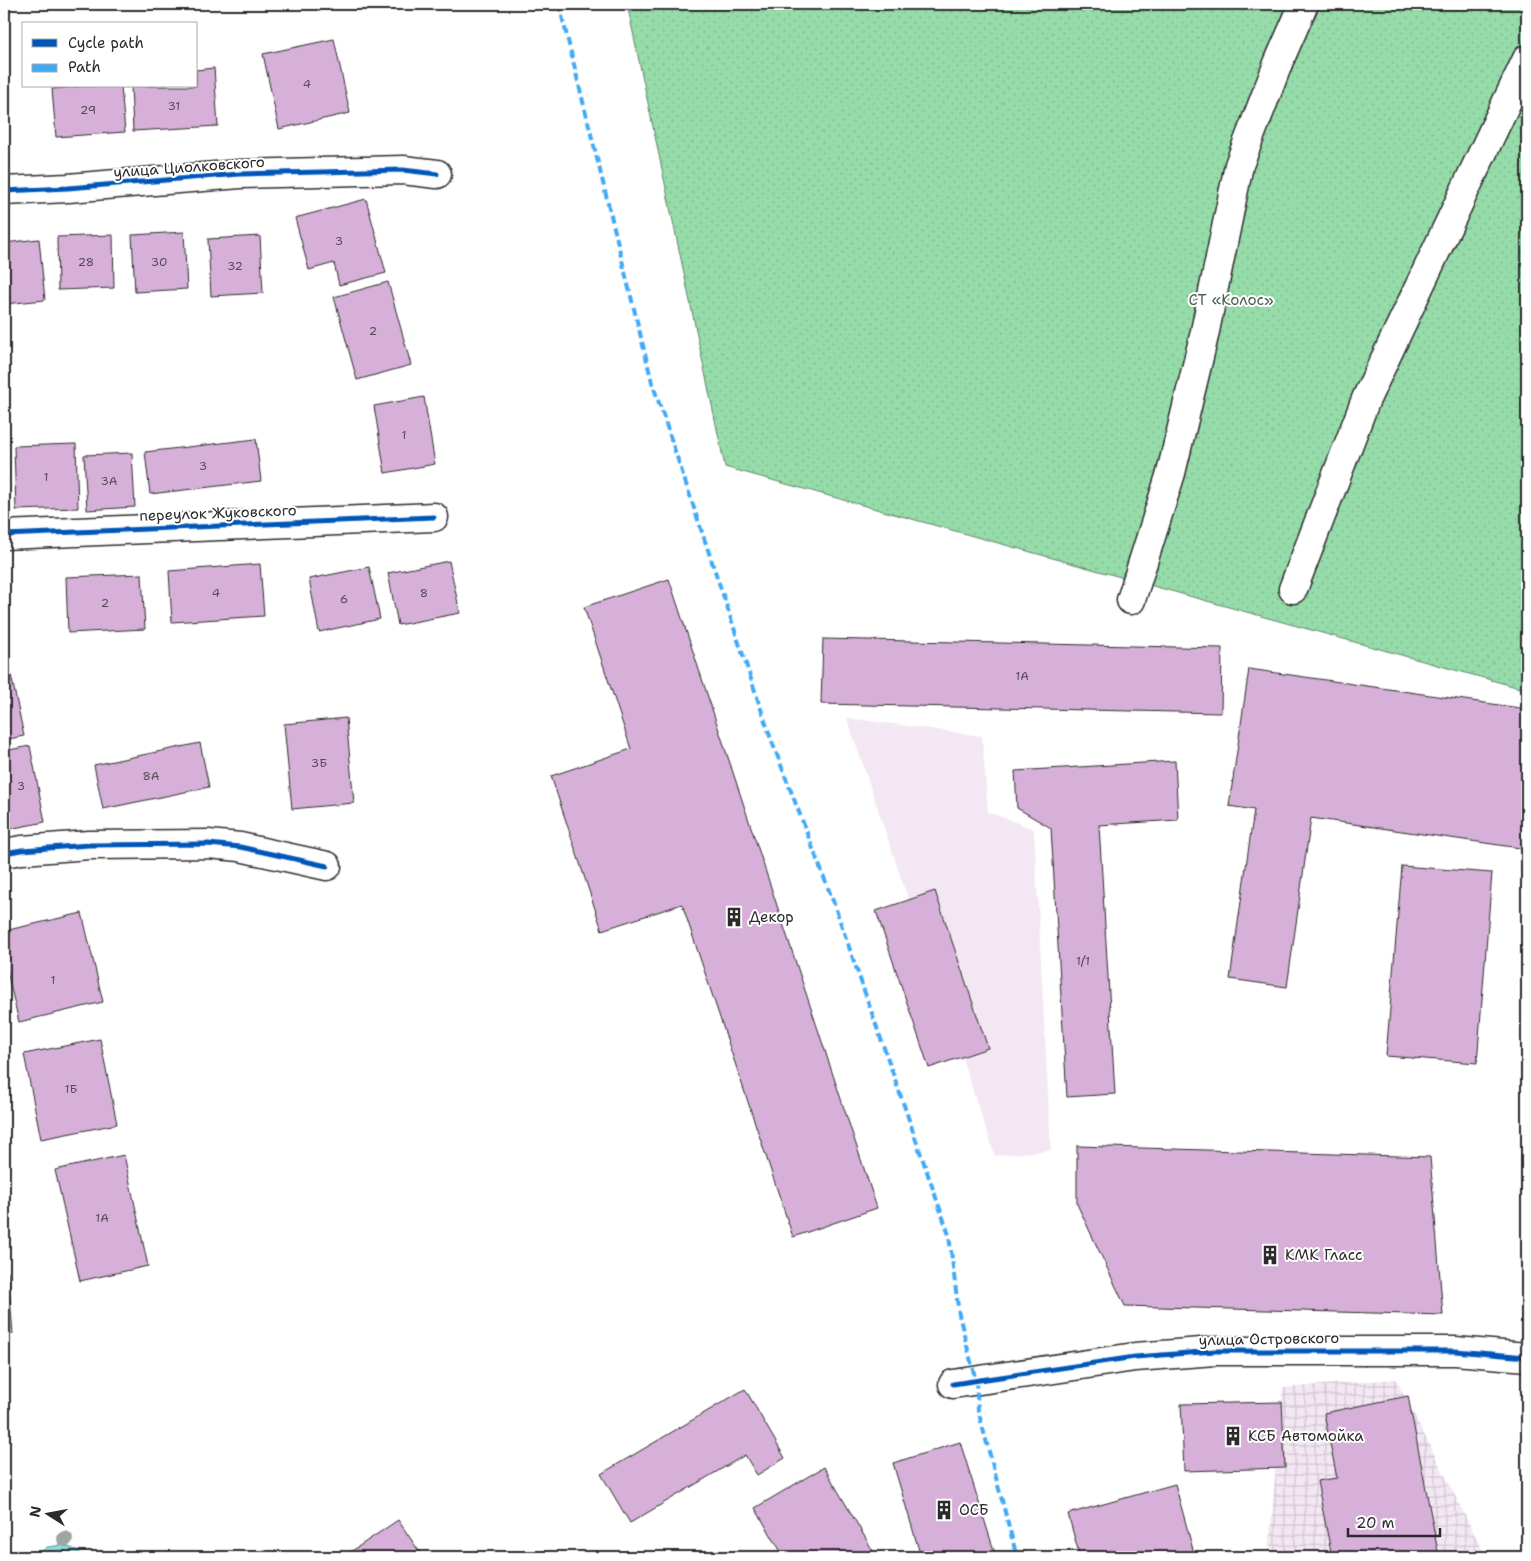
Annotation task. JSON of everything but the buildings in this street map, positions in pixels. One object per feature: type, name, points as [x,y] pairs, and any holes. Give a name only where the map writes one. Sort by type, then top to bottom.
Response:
[{"type":"street","points":[[1131,600],[1171,473],[1204,336],[1240,165],[1279,62],[1304,4]]},
{"type":"street","points":[[1293,589],[1366,399],[1527,59]]},
{"type":"street","name":"улица Циолковского","points":[[4,191],[68,188],[240,174],[403,170],[437,174]]},
{"type":"street","name":"переулок Жуковского","points":[[4,535],[434,517]]},
{"type":"street","points":[[4,853],[89,845],[208,844],[240,846],[327,866]]},
{"type":"street","name":"улица Островского","points":[[952,1384],[1135,1357],[1215,1351],[1455,1351],[1527,1357]]},
{"type":"shaded area","points":[[847,718],[982,736],[988,812],[1034,829],[1051,1150],[995,1156]]},
{"type":"shaded area","points":[[1396,1379],[1484,1553],[1527,1557],[1268,1557],[1283,1388]]},
{"type":"green space","name":"СТ «Колос»","points":[[627,4],[1527,4],[1527,690],[725,467]]},
{"type":"water","points":[[63,1545],[79,1551],[81,1557],[35,1557],[47,1547]]},
{"type":"marked path","points":[[559,4],[652,382],[771,739],[833,901],[949,1235],[959,1315],[976,1381],[978,1410],[1017,1557]]},
{"type":"cycle path","points":[[4,191],[68,188],[240,174],[403,170],[437,174]]},
{"type":"cycle path","points":[[4,535],[434,517]]},
{"type":"cycle path","points":[[4,853],[89,845],[208,844],[240,847],[327,866]]},
{"type":"cycle path","points":[[953,1384],[1135,1357],[1215,1351],[1455,1351],[1527,1357]]},
{"type":"place","name":"Декор","points":[[734,917]]},
{"type":"place","name":"КМК Гласс","points":[[1270,1255]]},
{"type":"place","name":"КСБ Автомойка","points":[[1233,1436]]},
{"type":"place","name":"ОСБ","points":[[944,1510]]}]
